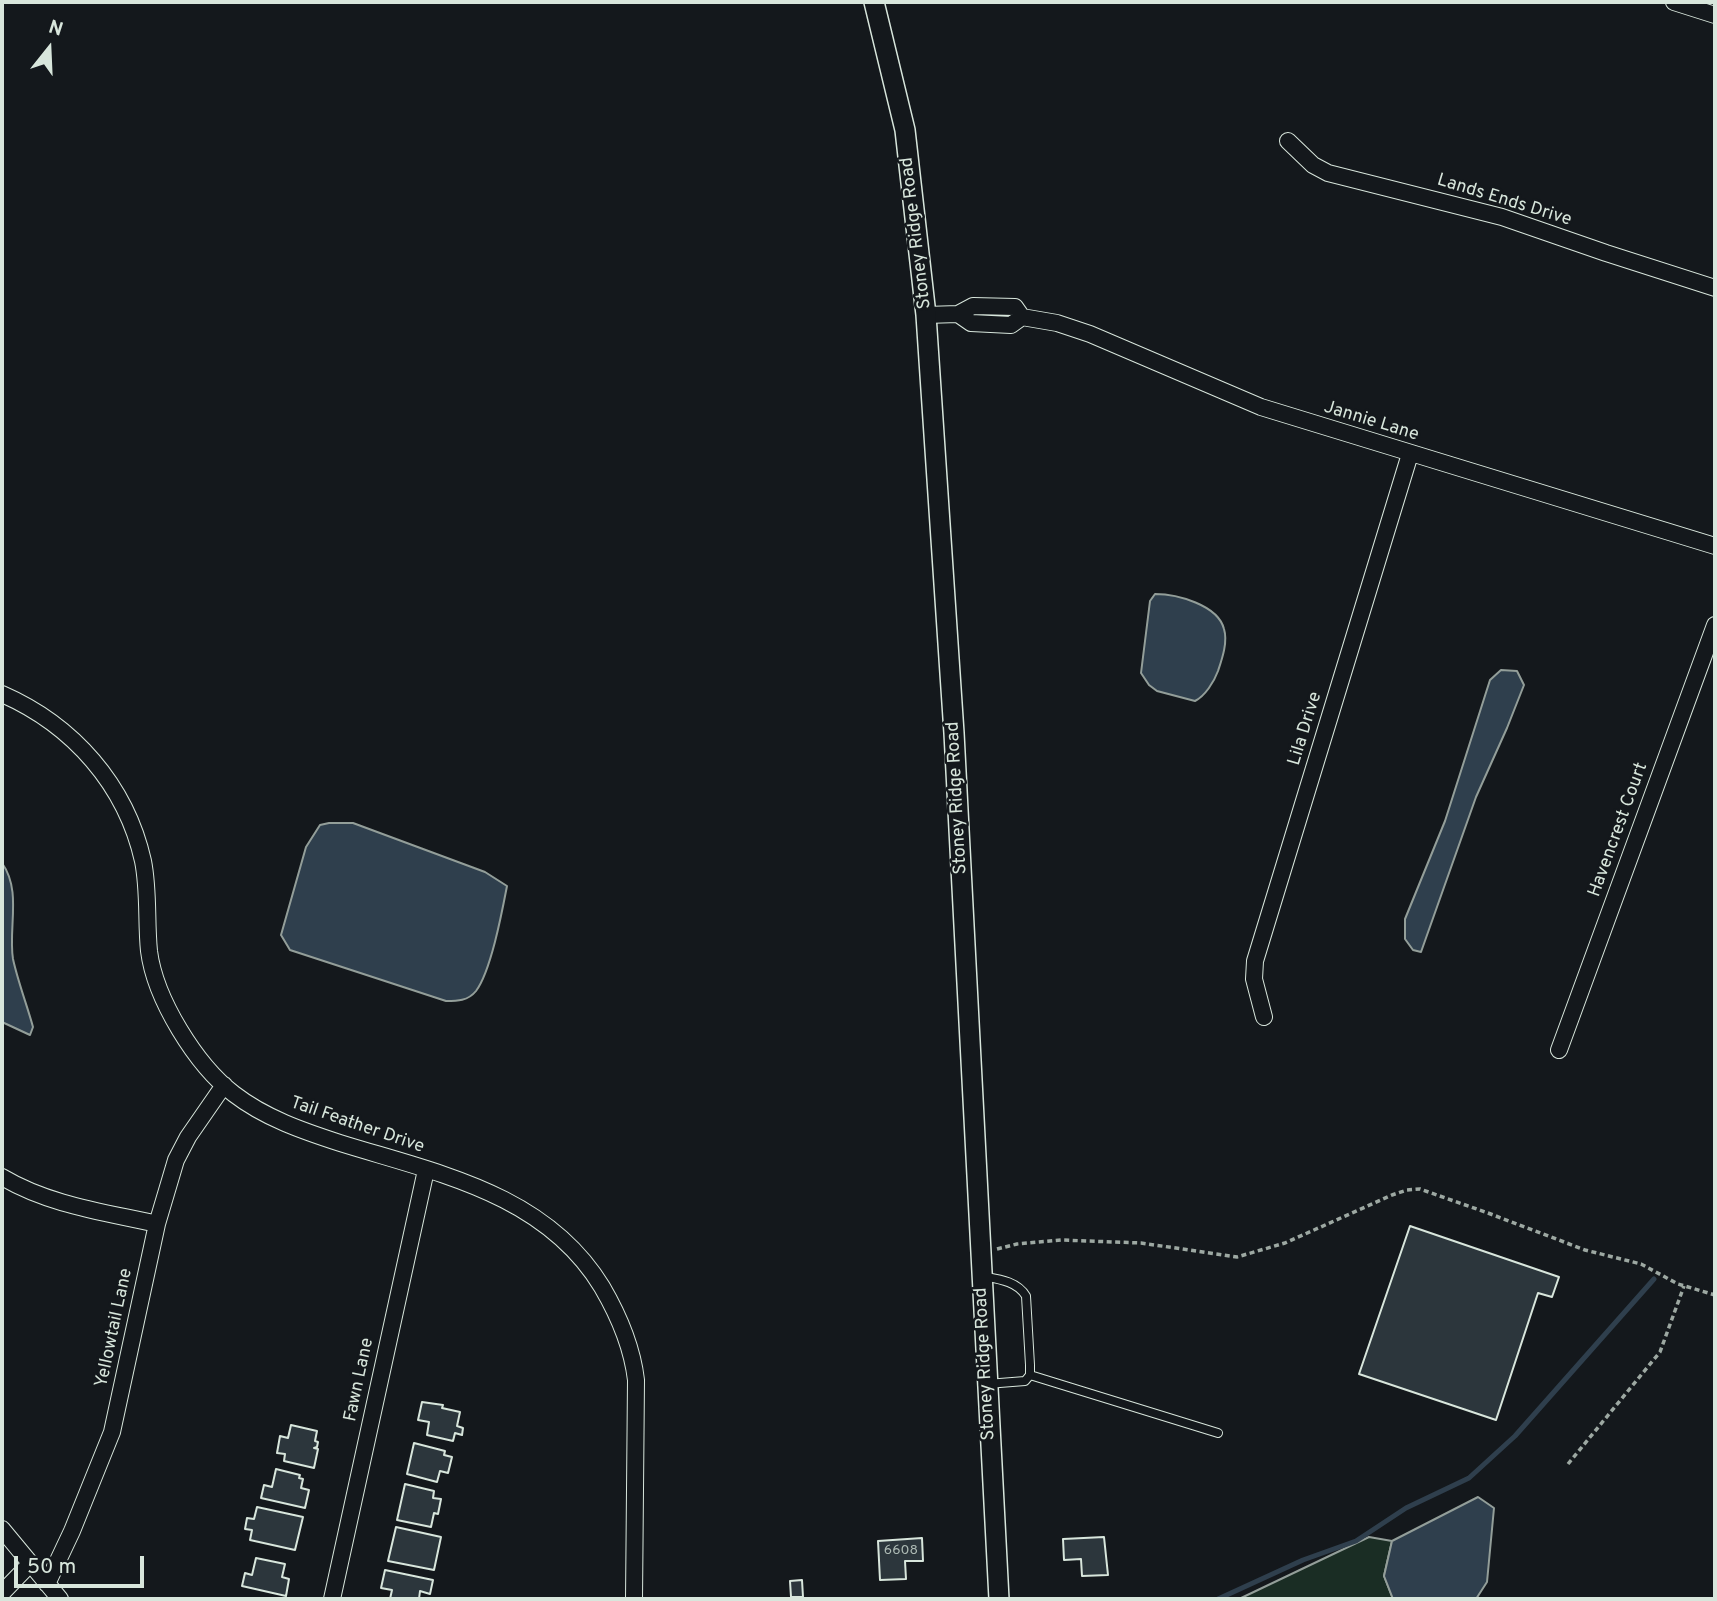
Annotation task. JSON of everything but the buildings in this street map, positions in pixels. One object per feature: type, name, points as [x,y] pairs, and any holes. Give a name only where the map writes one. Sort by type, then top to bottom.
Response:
[{"type":"street","name":"Stoney Ridge Road","points":[[874,2],[905,130],[926,315],[955,747],[999,1599]]},
{"type":"street","points":[[1674,2],[1715,15]]},
{"type":"street","name":"Lands Ends Drive","points":[[1288,141],[1314,165],[1328,173],[1502,217],[1715,288]]},
{"type":"street","name":"Jannie Lane","points":[[926,315],[958,313],[971,323],[1011,325],[1022,317],[1073,328],[1261,407],[1715,547]]},
{"type":"street","name":"Lila Drive","points":[[1264,1017],[1254,979],[1255,961],[1410,454]]},
{"type":"street","name":"Havencrest Court","points":[[1559,1050],[1715,625]]},
{"type":"street","name":"Tail Feather Drive","points":[[2,694],[39,713],[65,731],[86,752],[115,792],[130,821],[143,862],[149,951],[156,979],[195,1054],[224,1085],[255,1108],[281,1122],[493,1192],[546,1225],[585,1262],[612,1304],[631,1353],[637,1393],[634,1599]]},
{"type":"street","name":"Yellowtail Lane","points":[[47,1584],[72,1531],[112,1432],[164,1196],[182,1147],[224,1085]]},
{"type":"street","name":"Fawn Lane","points":[[332,1599],[426,1170]]},
{"type":"street","points":[[2,1177],[23,1189],[68,1205],[157,1224]]},
{"type":"street","points":[[2,1529],[60,1599]]},
{"type":"street","points":[[2,1593],[31,1563]]},
{"type":"lane","points":[[982,1276],[1009,1282],[1024,1291],[1030,1375],[1026,1381],[987,1384]]},
{"type":"lane","points":[[1030,1375],[1218,1433]]},
{"type":"path","points":[[981,1254],[1017,1244],[1061,1240],[1141,1243],[1237,1256],[1285,1243],[1391,1195],[1420,1189],[1585,1251],[1641,1264],[1684,1286],[1715,1295]]},
{"type":"path","points":[[1568,1464],[1660,1352],[1684,1286]]},
{"type":"green space","points":[[1369,1537],[1392,1541],[1384,1576],[1393,1599],[1239,1599]]},
{"type":"water","points":[[1155,594],[1174,596],[1205,607],[1214,613],[1224,629],[1225,645],[1218,671],[1209,688],[1195,701],[1157,691],[1141,673],[1150,601]]},
{"type":"water","points":[[1501,670],[1517,671],[1524,685],[1476,797],[1421,952],[1413,950],[1405,939],[1405,919],[1445,821],[1490,680]]},
{"type":"water","points":[[353,823],[485,872],[507,886],[491,956],[473,994],[462,1000],[446,1001],[290,950],[281,935],[306,847],[320,825]]},
{"type":"water","points":[[2,863],[11,885],[13,959],[33,1027],[30,1035],[2,1022]]},
{"type":"water","points":[[1478,1497],[1494,1508],[1487,1582],[1476,1599],[1393,1599],[1384,1576],[1392,1541]]},
{"type":"waterway","points":[[1218,1599],[1303,1560],[1356,1541],[1406,1508],[1469,1478],[1515,1436],[1654,1279]]}]
